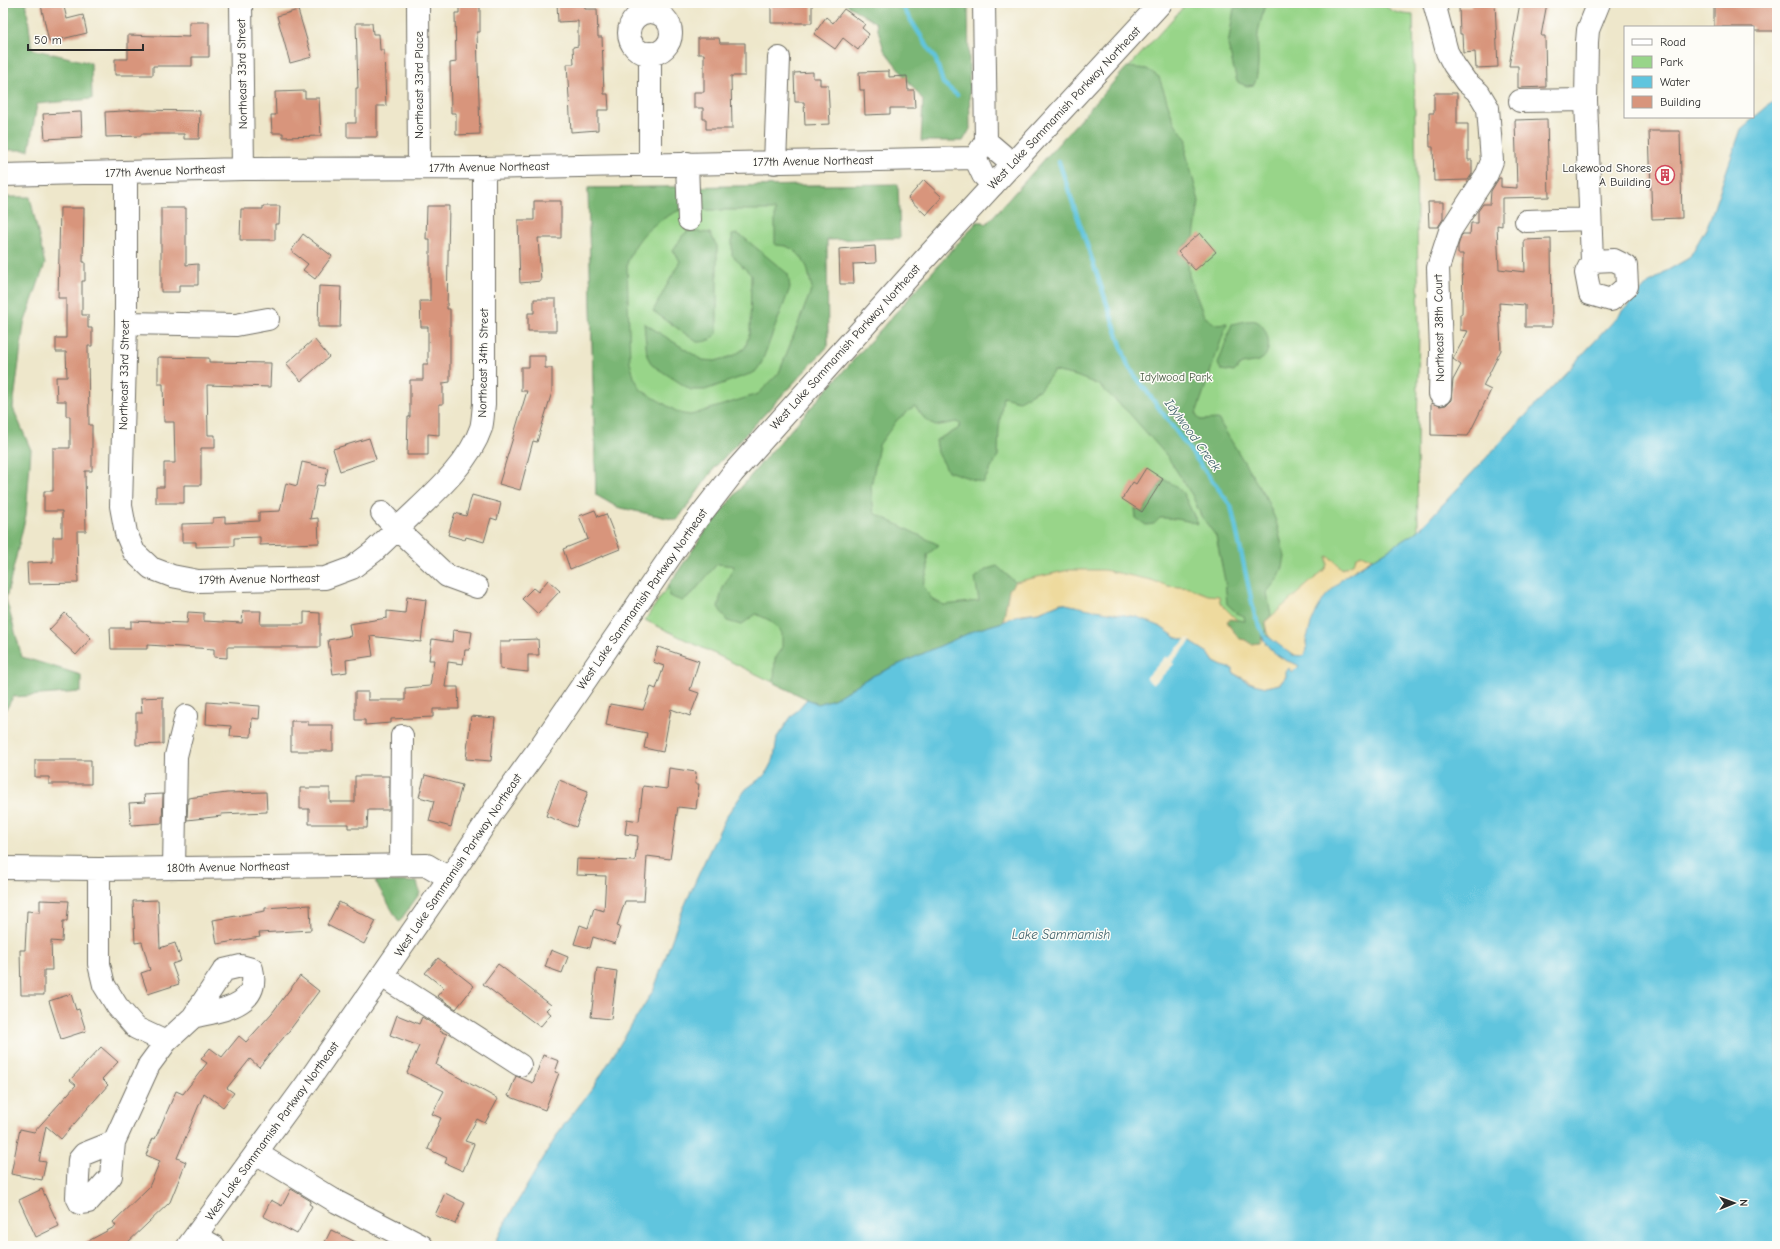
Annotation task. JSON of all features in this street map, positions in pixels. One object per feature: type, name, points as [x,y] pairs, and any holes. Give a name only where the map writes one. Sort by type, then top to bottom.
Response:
[{"type":"street","name":"Northeast 33rd Street","points":[[241,3],[243,169]]},
{"type":"street","name":"Northeast 33rd Place","points":[[418,3],[419,167]]},
{"type":"street","points":[[984,3],[980,149],[983,176],[993,185]]},
{"type":"street","name":"West Lake Sammamish Parkway Northeast","points":[[199,1243],[256,1153],[382,976],[494,810],[542,744],[685,535],[733,472],[922,262],[1161,3]]},
{"type":"street","name":"Northeast 38th Court","points":[[1434,3],[1447,52],[1466,82],[1479,93],[1488,108],[1492,160],[1487,174],[1450,231],[1438,268],[1440,394]]},
{"type":"street","points":[[1592,261],[1586,100],[1588,30],[1599,3]]},
{"type":"street","points":[[650,53],[650,164]]},
{"type":"street","points":[[776,163],[779,58]]},
{"type":"street","points":[[1520,101],[1586,100]]},
{"type":"street","name":"177th Avenue Northeast","points":[[3,175],[243,169],[419,167],[484,168],[687,163],[776,163],[980,149]]},
{"type":"street","points":[[980,149],[1013,164]]},
{"type":"street","points":[[687,163],[689,220]]},
{"type":"street","name":"Northeast 34th Street","points":[[397,529],[453,472],[469,452],[481,427],[484,404],[484,168]]},
{"type":"street","name":"Northeast 33rd Street","points":[[126,173],[126,323],[121,506],[126,533],[134,552],[151,568]]},
{"type":"street","points":[[1526,221],[1590,219]]},
{"type":"street","points":[[126,323],[236,325],[268,319]]},
{"type":"street","points":[[382,513],[447,576],[477,587]]},
{"type":"street","name":"179th Avenue Northeast","points":[[151,568],[172,576],[198,581],[325,578],[352,568],[373,552],[397,529]]},
{"type":"street","points":[[174,868],[176,756],[186,716]]},
{"type":"street","points":[[401,865],[402,736]]},
{"type":"street","name":"180th Avenue Northeast","points":[[3,868],[99,869],[427,865],[449,878]]},
{"type":"street","points":[[99,869],[99,964],[104,985],[117,1006],[136,1028],[166,1042]]},
{"type":"street","points":[[382,976],[520,1065]]},
{"type":"street","points":[[114,1142],[149,1064],[166,1042],[193,1017]]},
{"type":"street","points":[[256,1153],[337,1202],[422,1246]]},
{"type":"green space","points":[[3,3],[26,3],[32,49],[91,63],[92,99],[37,104],[29,150],[3,150]]},
{"type":"green space","points":[[844,3],[968,3],[970,129],[963,141],[921,141],[923,100],[884,50],[876,23]]},
{"type":"green space","name":"Idylwood Park","points":[[1187,3],[1384,3],[1392,11],[1413,15],[1419,327],[1417,439],[1418,531],[1344,577],[1306,641],[1003,622],[818,704],[645,620],[707,529],[763,461],[977,222],[983,222],[986,224],[992,218]]},
{"type":"green space","points":[[1239,3],[1265,3],[1258,35],[1258,71],[1254,85],[1247,86],[1237,82],[1228,45],[1234,8],[1240,7]]},
{"type":"green space","points":[[1127,67],[1147,69],[1159,77],[1174,122],[1187,140],[1186,153],[1199,201],[1194,237],[1178,252],[1188,263],[1189,276],[1204,316],[1215,324],[1227,323],[1196,414],[1200,420],[1218,419],[1266,498],[1276,521],[1285,557],[1279,577],[1267,592],[1271,615],[1265,622],[1266,633],[1261,631],[1262,638],[1260,643],[1251,644],[1240,639],[1230,627],[1227,621],[1231,619],[1245,621],[1244,616],[1237,613],[1227,604],[1225,581],[1216,536],[1201,516],[1192,495],[1167,456],[1129,413],[1099,385],[1076,376],[1054,371],[1040,389],[1019,401],[1003,397],[999,429],[998,456],[983,483],[948,471],[938,453],[936,440],[958,429],[961,424],[956,422],[935,426],[924,418],[915,406],[897,420],[879,445],[871,487],[874,513],[939,545],[927,555],[928,569],[923,585],[932,599],[944,605],[979,601],[975,578],[987,569],[997,566],[1015,582],[1009,590],[1003,622],[976,630],[868,678],[834,699],[818,704],[774,683],[775,659],[782,649],[782,633],[771,621],[756,614],[741,625],[727,621],[718,607],[722,590],[734,566],[717,564],[692,594],[682,601],[669,596],[668,586],[707,529],[763,461],[977,222],[983,222],[986,224],[992,218]]},
{"type":"green space","points":[[898,184],[900,238],[827,240],[828,346],[716,466],[677,520],[617,507],[596,495],[588,188]],"holes":[[[680,210],[775,210],[775,245],[786,246],[794,250],[801,257],[807,267],[812,288],[779,373],[758,394],[691,415],[676,411],[641,390],[634,377],[630,362],[627,264],[641,237],[662,219]]]},
{"type":"green space","points":[[825,185],[828,346],[716,466],[677,520],[617,507],[596,495],[588,188]]},
{"type":"green space","points":[[3,197],[30,197],[45,264],[24,324],[13,408],[31,450],[26,515],[6,599],[22,657],[81,675],[81,692],[13,697],[3,715]]},
{"type":"green space","points":[[689,231],[710,233],[717,246],[717,334],[703,342],[697,342],[653,311],[680,261],[673,250],[683,235]]},
{"type":"green space","points":[[737,234],[743,237],[788,274],[790,288],[761,364],[755,372],[705,390],[691,390],[652,365],[647,356],[644,323],[702,360],[715,361],[733,356],[745,348],[750,332],[751,275],[732,255],[732,235]]},
{"type":"green space","points":[[1246,321],[1256,321],[1264,328],[1269,345],[1266,355],[1260,360],[1240,365],[1234,372],[1221,370],[1218,364],[1232,324]]},
{"type":"green space","points":[[1163,479],[1176,486],[1183,493],[1198,524],[1170,518],[1160,518],[1154,524],[1146,525],[1136,518],[1135,508],[1143,512]]},
{"type":"green space","points":[[375,881],[417,882],[420,893],[399,922]]},
{"type":"sand","points":[[1361,554],[1372,559],[1344,577],[1306,641],[1307,650],[1303,656],[1288,653],[1275,643],[1268,635],[1265,622],[1324,570],[1327,565],[1327,556],[1335,561],[1342,569],[1354,563],[1356,557]]},
{"type":"sand","points":[[1069,570],[1104,570],[1151,580],[1168,586],[1190,588],[1208,595],[1219,596],[1220,603],[1237,620],[1231,619],[1227,621],[1240,639],[1251,644],[1260,643],[1262,638],[1278,656],[1299,666],[1294,672],[1287,675],[1280,684],[1266,687],[1256,685],[1233,673],[1233,669],[1214,662],[1208,653],[1189,641],[1177,638],[1159,626],[1061,603],[1039,612],[1022,614],[1003,622],[1009,590],[1015,582]]},
{"type":"water","name":"Lake Sammamish","points":[[1777,98],[1777,1246],[494,1246],[506,1221],[560,1130],[593,1088],[654,989],[683,909],[727,815],[746,789],[765,775],[774,758],[777,737],[791,717],[807,699],[818,704],[834,699],[868,678],[976,630],[1003,622],[1015,616],[1039,612],[1061,603],[1137,617],[1159,626],[1177,638],[1189,641],[1208,653],[1214,662],[1233,669],[1233,673],[1249,683],[1266,687],[1280,684],[1286,677],[1286,672],[1289,668],[1292,673],[1299,666],[1276,654],[1266,644],[1261,631],[1292,655],[1303,656],[1307,650],[1306,641],[1317,610],[1325,597],[1344,577],[1418,531],[1650,282],[1689,258],[1708,225],[1741,129]]},
{"type":"pier","points":[[1187,638],[1192,640],[1172,662],[1174,664],[1153,685],[1146,678],[1166,656],[1168,658]]},
{"type":"building","points":[[63,3],[67,19],[83,15],[87,33],[49,42],[41,5]]},
{"type":"building","points":[[459,3],[480,3],[480,32],[477,32],[480,134],[456,135],[456,113],[451,113],[450,63],[456,62],[455,13],[459,13]]},
{"type":"building","points":[[557,3],[584,3],[585,9],[597,9],[598,37],[602,37],[604,94],[608,94],[609,110],[598,110],[598,130],[571,132],[567,64],[574,64],[573,47],[578,46],[578,21],[558,22]]},
{"type":"building","points":[[812,3],[812,23],[771,23],[771,4]]},
{"type":"building","points":[[1471,3],[1495,3],[1498,67],[1476,68],[1475,52],[1463,53],[1462,34],[1460,34],[1459,7],[1471,7]]},
{"type":"building","points":[[1520,3],[1547,3],[1541,36],[1545,36],[1546,87],[1518,88],[1518,66],[1509,66]]},
{"type":"building","points":[[1714,3],[1777,3],[1777,31],[1754,31],[1754,26],[1714,26]]},
{"type":"building","points":[[844,9],[865,24],[862,28],[869,34],[858,50],[843,38],[835,49],[814,34],[826,17],[833,23]]},
{"type":"building","points":[[298,10],[312,57],[290,63],[277,16]]},
{"type":"building","points":[[189,22],[209,22],[209,57],[192,57],[192,66],[153,66],[153,75],[115,75],[115,59],[128,59],[128,35],[189,37]]},
{"type":"building","points":[[356,23],[372,23],[373,34],[379,34],[380,50],[384,50],[386,106],[377,106],[377,137],[347,137],[347,123],[356,123],[356,88],[358,88]]},
{"type":"building","points":[[698,38],[719,38],[720,43],[745,43],[745,76],[731,76],[732,129],[706,129],[706,119],[703,119],[703,108],[694,108],[694,92],[704,92],[704,54],[698,54]]},
{"type":"building","points":[[889,71],[889,77],[907,76],[908,90],[914,90],[915,108],[890,108],[890,114],[865,115],[864,90],[860,90],[859,72]]},
{"type":"building","points":[[813,72],[813,78],[820,78],[820,85],[828,85],[830,124],[805,125],[804,102],[795,102],[794,73]]},
{"type":"building","points":[[305,91],[305,98],[319,98],[321,136],[283,137],[283,133],[272,133],[271,115],[276,115],[275,92]]},
{"type":"building","points":[[1434,93],[1457,93],[1457,124],[1468,124],[1468,160],[1472,160],[1472,174],[1468,180],[1434,181],[1433,147],[1430,147],[1429,113],[1434,113]]},
{"type":"building","points":[[140,110],[200,111],[199,139],[184,139],[184,134],[141,134],[141,136],[106,137],[105,112]]},
{"type":"building","points":[[81,112],[82,137],[45,139],[43,114]]},
{"type":"building","points":[[1547,119],[1549,197],[1502,198],[1502,226],[1497,225],[1499,269],[1525,272],[1524,240],[1551,239],[1552,327],[1525,327],[1525,305],[1499,303],[1501,350],[1483,386],[1491,390],[1468,436],[1431,435],[1431,403],[1440,406],[1446,405],[1451,400],[1453,380],[1461,365],[1453,359],[1468,331],[1460,330],[1460,314],[1462,314],[1463,254],[1458,254],[1458,246],[1461,236],[1463,234],[1470,234],[1471,223],[1478,223],[1478,211],[1483,204],[1490,204],[1491,191],[1499,178],[1501,178],[1501,187],[1517,188],[1515,120]]},
{"type":"building","name":"Lakewood Shores A Building","points":[[1649,131],[1680,131],[1682,218],[1652,219]]},
{"type":"building","points":[[924,180],[942,197],[926,215],[908,198]]},
{"type":"building","points":[[534,201],[561,201],[561,238],[538,238],[541,281],[520,283],[518,220],[534,220]]},
{"type":"building","points":[[1428,202],[1443,202],[1443,219],[1438,227],[1429,227]]},
{"type":"building","points":[[263,206],[280,206],[279,224],[275,224],[275,240],[240,240],[241,209],[263,209]]},
{"type":"building","points":[[427,206],[449,206],[447,309],[450,309],[450,382],[443,383],[443,404],[439,404],[439,435],[428,434],[428,455],[407,455],[408,417],[410,417],[410,380],[423,380],[423,364],[428,364],[428,327],[421,327],[420,301],[430,301],[430,239],[426,239]]},
{"type":"building","points":[[60,208],[84,208],[83,262],[85,262],[85,281],[82,281],[82,315],[88,315],[88,328],[92,328],[92,346],[88,346],[89,425],[92,425],[92,471],[85,471],[86,531],[77,531],[78,583],[28,584],[27,563],[53,562],[53,537],[62,537],[62,511],[44,511],[44,491],[53,491],[53,448],[70,448],[70,416],[66,416],[66,401],[57,401],[56,377],[67,377],[66,352],[56,352],[56,338],[66,338],[66,298],[58,298]]},
{"type":"building","points":[[161,208],[186,208],[186,265],[198,264],[198,285],[179,285],[179,292],[161,292]]},
{"type":"building","points":[[1200,233],[1216,252],[1195,270],[1178,252]]},
{"type":"building","points":[[303,234],[332,256],[315,279],[303,270],[308,264],[291,251]]},
{"type":"building","points":[[875,246],[876,263],[853,264],[854,284],[840,284],[839,249]]},
{"type":"building","points":[[319,286],[341,287],[340,327],[318,327]]},
{"type":"building","points":[[534,299],[556,299],[556,331],[528,331],[528,313],[534,313]]},
{"type":"building","points":[[314,339],[329,357],[301,381],[286,364]]},
{"type":"building","points":[[529,356],[545,356],[545,368],[552,368],[552,392],[537,442],[533,441],[520,490],[499,484],[527,391],[521,391],[521,367],[529,367]]},
{"type":"building","points":[[158,357],[209,358],[209,362],[271,363],[270,387],[207,385],[208,435],[215,435],[215,448],[201,448],[201,485],[184,485],[184,503],[156,503],[156,487],[164,487],[164,463],[175,463],[174,422],[164,422],[163,384],[158,384]]},
{"type":"building","points":[[369,438],[376,459],[340,471],[333,449]]},
{"type":"building","points":[[302,462],[328,468],[324,486],[317,485],[310,519],[318,518],[319,543],[260,545],[260,537],[234,538],[234,546],[196,547],[196,542],[182,542],[182,524],[213,523],[213,518],[225,517],[225,523],[259,521],[259,512],[280,511],[286,483],[297,486]]},
{"type":"building","points":[[1146,468],[1163,479],[1142,512],[1122,499],[1133,482],[1136,484]]},
{"type":"building","points":[[472,495],[501,503],[497,520],[491,518],[484,542],[466,537],[465,540],[448,535],[455,513],[466,516]]},
{"type":"building","points":[[595,510],[598,517],[606,514],[620,549],[570,569],[563,549],[588,539],[579,516]]},
{"type":"building","points":[[548,580],[560,591],[538,614],[522,599],[533,588],[538,592]]},
{"type":"building","points":[[407,597],[426,600],[421,642],[370,636],[373,656],[346,660],[347,672],[333,674],[328,640],[351,636],[349,624],[387,618],[387,611],[405,613]]},
{"type":"building","points":[[243,611],[261,611],[260,624],[304,624],[304,612],[320,613],[320,647],[227,647],[227,658],[214,657],[214,649],[147,645],[147,649],[111,649],[110,628],[131,628],[131,621],[187,623],[188,612],[204,613],[204,621],[242,623]]},
{"type":"building","points":[[65,613],[91,638],[76,655],[49,630]]},
{"type":"building","points":[[453,630],[472,632],[469,650],[465,650],[463,664],[448,662],[445,687],[458,687],[459,709],[433,709],[433,717],[391,719],[391,723],[365,725],[365,720],[355,720],[355,692],[368,692],[368,700],[405,700],[405,688],[430,686],[434,660],[429,660],[432,639],[452,642]]},
{"type":"building","points":[[538,639],[539,655],[528,655],[528,672],[500,669],[500,642]]},
{"type":"building","points":[[658,647],[699,661],[690,690],[699,693],[690,716],[671,709],[663,752],[644,748],[647,733],[606,725],[610,704],[643,710],[651,687],[656,689],[664,666],[653,662]]},
{"type":"building","points":[[163,697],[163,744],[136,745],[136,713],[142,713],[141,698]]},
{"type":"building","points":[[207,702],[260,706],[259,719],[252,718],[251,737],[230,736],[231,726],[206,724]]},
{"type":"building","points":[[471,716],[495,718],[491,761],[466,759]]},
{"type":"building","points":[[291,721],[308,721],[308,725],[333,725],[333,751],[291,751]]},
{"type":"building","points":[[35,760],[91,760],[91,784],[49,784],[49,777],[35,777]]},
{"type":"building","points":[[669,768],[696,772],[695,784],[699,784],[696,809],[678,807],[670,859],[647,856],[644,901],[625,901],[617,926],[620,927],[615,944],[593,937],[590,948],[574,944],[580,925],[588,928],[594,908],[604,911],[606,876],[576,875],[577,859],[635,861],[638,836],[625,834],[627,819],[639,821],[643,786],[667,789]]},
{"type":"building","points":[[425,775],[462,785],[451,827],[429,821],[434,801],[419,797]]},
{"type":"building","points":[[355,776],[389,776],[389,810],[368,810],[367,828],[348,828],[348,824],[309,824],[309,809],[300,809],[300,788],[330,788],[330,802],[355,802]]},
{"type":"building","points":[[559,780],[588,791],[576,827],[546,816]]},
{"type":"building","points":[[266,792],[267,812],[221,814],[222,816],[187,820],[188,798],[227,793]]},
{"type":"building","points":[[163,794],[162,823],[131,825],[129,803],[145,802],[144,795]]},
{"type":"building","points":[[40,900],[69,901],[67,921],[63,921],[62,942],[51,941],[52,970],[44,970],[44,995],[21,995],[20,950],[25,950],[27,911],[40,912]]},
{"type":"building","points":[[158,900],[160,948],[175,943],[181,961],[172,964],[179,984],[148,994],[141,973],[150,970],[142,942],[135,943],[133,901]]},
{"type":"building","points":[[339,902],[376,921],[364,944],[327,925]]},
{"type":"building","points":[[310,905],[311,930],[259,933],[260,937],[217,944],[213,920],[265,911],[265,908]]},
{"type":"building","points":[[551,950],[568,957],[562,973],[545,967]]},
{"type":"building","points":[[438,958],[474,986],[456,1009],[437,996],[444,988],[425,973]]},
{"type":"building","points":[[498,964],[551,1005],[546,1010],[551,1014],[540,1027],[483,984]]},
{"type":"building","points":[[597,968],[617,971],[611,1019],[591,1017]]},
{"type":"building","points":[[300,976],[319,991],[289,1031],[259,1067],[250,1059],[227,1088],[234,1093],[223,1107],[204,1093],[177,1158],[186,1162],[170,1202],[124,1246],[79,1246],[116,1226],[113,1222],[149,1187],[160,1161],[146,1155],[153,1138],[155,1139],[176,1091],[183,1094],[207,1063],[201,1059],[210,1048],[222,1057],[239,1036],[246,1042],[272,1013]]},
{"type":"building","points":[[71,994],[76,1010],[79,1009],[86,1031],[61,1039],[49,1001]]},
{"type":"building","points":[[397,1015],[419,1024],[422,1017],[441,1029],[439,1031],[447,1034],[436,1065],[498,1099],[485,1123],[477,1119],[465,1141],[474,1144],[463,1171],[445,1163],[447,1158],[428,1149],[441,1118],[432,1114],[444,1091],[407,1073],[419,1046],[390,1035]]},
{"type":"building","points":[[101,1047],[118,1062],[102,1079],[108,1085],[61,1139],[46,1126],[39,1161],[46,1162],[42,1180],[11,1174],[20,1129],[34,1132],[76,1085],[70,1080]]},
{"type":"building","points":[[543,1055],[559,1061],[555,1072],[559,1073],[545,1110],[508,1096],[516,1076],[533,1083]]},
{"type":"building","points":[[42,1189],[59,1226],[36,1237],[19,1200]]},
{"type":"building","points":[[291,1189],[311,1201],[309,1204],[312,1206],[297,1234],[263,1216],[271,1200],[282,1206]]},
{"type":"building","points":[[445,1193],[465,1203],[455,1224],[435,1215]]},
{"type":"building","points":[[331,1230],[364,1246],[323,1246]]},
{"type":"waterway","name":"Idylwood Creek","points":[[900,3],[936,60],[943,83],[957,95]]},
{"type":"waterway","name":"Idylwood Creek","points":[[1059,162],[1128,366],[1231,506],[1255,616],[1264,635]]},
{"type":"place","name":"Lakewood Shores A Building","points":[[1665,175]]}]
